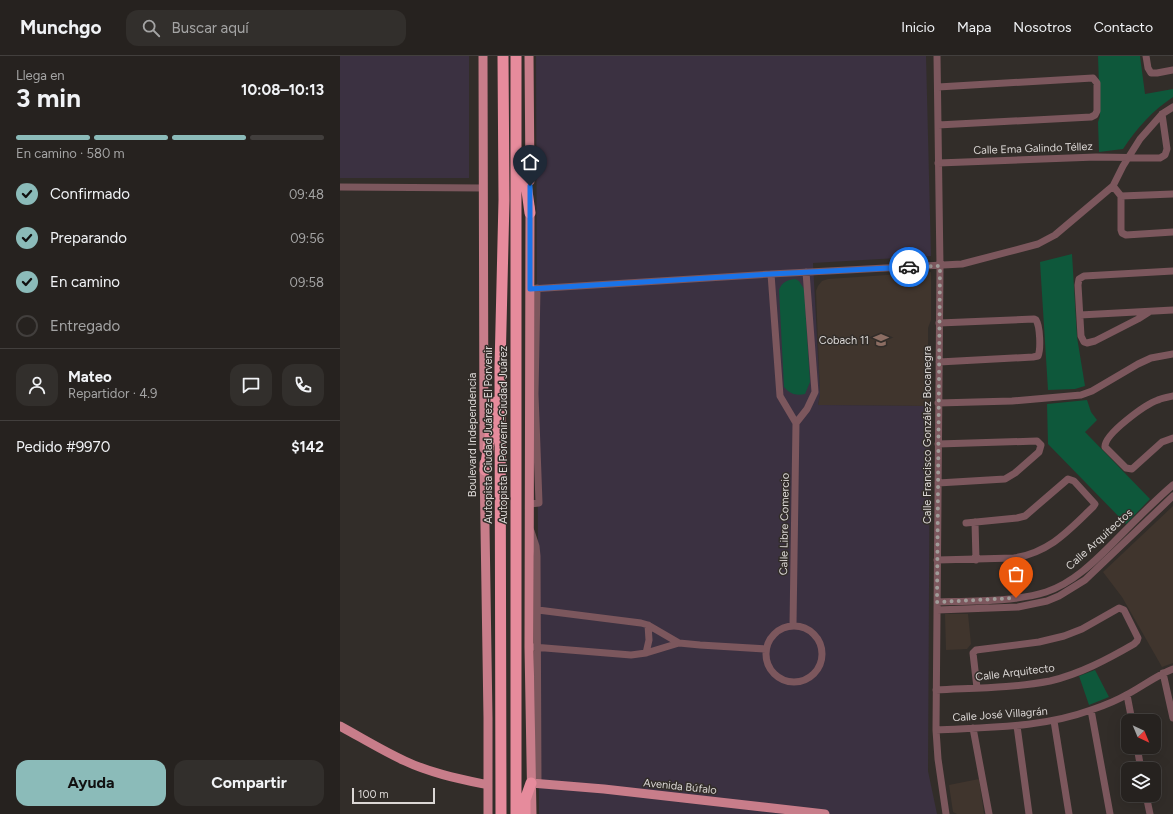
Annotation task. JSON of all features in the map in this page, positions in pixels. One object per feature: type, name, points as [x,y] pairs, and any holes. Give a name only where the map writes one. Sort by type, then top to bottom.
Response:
[{"type":"highway","name":"Autopista Ciudad Juárez-El Porvenir","points":[[501,814],[500,368],[504,200],[503,56]]},
{"type":"highway","name":"Autopista El Porvenir-Ciudad Juárez","points":[[516,56],[516,814]]},
{"type":"highway","points":[[516,113],[530,213]]},
{"type":"highway","points":[[484,470],[500,368]]},
{"type":"highway","points":[[524,814],[525,800],[534,783]]},
{"type":"main road","name":"Boulevard Independencia","points":[[483,56],[484,470],[488,814]]},
{"type":"main road","points":[[529,56],[530,213],[534,289],[534,504],[530,527],[534,625],[534,783],[532,814]]},
{"type":"main road","points":[[340,726],[417,766],[488,785]]},
{"type":"main road","name":"Avenida Búfalo","points":[[534,783],[604,789],[825,814]]},
{"type":"street","name":"Calle Francisco González Bocanegra","points":[[937,56],[940,266],[936,730],[946,814]]},
{"type":"street","points":[[1146,56],[1148,68],[1151,73],[1173,70]]},
{"type":"street","points":[[938,87],[1093,78],[1096,83],[1097,111],[1095,116],[1091,117],[938,125]]},
{"type":"street","points":[[534,289],[806,272],[940,266],[970,263],[1038,244],[1055,235],[1112,186],[1140,139],[1162,114],[1173,107]]},
{"type":"street","name":"Calle Ema Galindo Téllez","points":[[938,162],[1096,157],[1160,158],[1165,155],[1167,149],[1162,114]]},
{"type":"street","points":[[1112,186],[1121,196],[1122,233],[1126,235],[1173,232]]},
{"type":"street","points":[[340,188],[483,188]]},
{"type":"street","points":[[1121,196],[1173,194]]},
{"type":"street","points":[[1149,312],[1095,341],[1087,343],[1084,342],[1081,336],[1078,285],[1079,278],[1084,276],[1173,271]]},
{"type":"street","points":[[771,274],[780,396],[796,423],[807,409],[815,392],[806,272]]},
{"type":"street","points":[[1080,315],[1173,310]]},
{"type":"street","points":[[939,323],[1034,319],[1038,324],[1040,351],[1038,356],[1033,358],[939,362]]},
{"type":"street","points":[[938,403],[1012,401],[1081,395],[1092,391],[1151,358],[1173,354]]},
{"type":"street","points":[[1173,396],[1158,400],[1144,408],[1125,422],[1106,440],[1105,444],[1106,448],[1126,468],[1130,470],[1162,442],[1173,438]]},
{"type":"street","name":"Calle Libre Comercio","points":[[793,625],[796,423]]},
{"type":"street","points":[[938,444],[1020,441],[1037,442],[1041,445],[1039,452],[1015,473],[1005,479],[938,483]]},
{"type":"street","points":[[937,560],[1014,558],[1041,551],[1061,538],[1094,507],[1095,504],[1074,480],[1070,479],[1065,480],[1025,516],[966,523]]},
{"type":"street","name":"Calle Arquitectos","points":[[937,602],[1004,599],[1045,592],[1078,575],[1100,556],[1173,485]]},
{"type":"street","name":"Calle Arquitectos","points":[[937,610],[1012,608],[1047,601],[1071,590],[1085,580],[1173,496]]},
{"type":"street","points":[[1143,514],[1149,519]]},
{"type":"street","points":[[975,522],[976,560]]},
{"type":"street","points":[[530,527],[536,546],[537,556],[538,610],[534,625]]},
{"type":"street","points":[[1045,592],[1047,601]]},
{"type":"street","name":"Calle Arquitecto","points":[[936,690],[977,688],[1012,685],[1050,680],[1079,672],[1109,658],[1137,641],[1137,636],[1124,610],[1121,608],[1116,608],[1082,629],[1064,636],[1039,642],[976,650],[972,654],[977,688]]},
{"type":"street","points":[[538,610],[625,620],[648,625],[679,643],[700,646],[766,649]]},
{"type":"street","points":[[646,653],[649,640],[648,625]]},
{"type":"street","points":[[793,625],[807,628],[815,634],[820,642],[822,652],[821,662],[813,675],[799,681],[783,680],[775,675],[769,668],[766,659],[766,649],[769,640],[775,633],[783,628],[793,625]]},
{"type":"street","points":[[534,647],[631,655],[646,653],[679,643]]},
{"type":"street","name":"Calle José Villagrán","points":[[936,730],[1017,726],[1054,721],[1091,710],[1127,695],[1163,673],[1173,669]]},
{"type":"street","points":[[1163,673],[1173,718]]},
{"type":"street","points":[[1127,695],[1131,714]]},
{"type":"street","points":[[1091,710],[1110,814]]},
{"type":"street","points":[[1054,721],[1069,814]]},
{"type":"street","points":[[1017,726],[1029,814]]},
{"type":"street","points":[[973,728],[989,814]]},
{"type":"street","points":[[1147,802],[1150,814]]},
{"type":"shaded area","points":[[340,56],[469,56],[469,178],[340,178]]},
{"type":"shaded area","points":[[536,56],[926,56],[931,256],[813,263],[820,394],[818,405],[930,406],[928,771],[937,814],[539,814]]},
{"type":"shaded area","points":[[931,272],[931,320],[928,328],[928,350],[931,363],[930,406],[818,405],[820,394],[816,291],[822,281],[828,279]]},
{"type":"shaded area","points":[[1173,506],[1173,663],[1162,667],[1122,597],[1103,572]]},
{"type":"shaded area","points":[[945,614],[968,614],[971,644],[967,649],[946,650]]},
{"type":"shaded area","points":[[979,779],[984,814],[957,814],[953,812],[949,785]]},
{"type":"green space","points":[[1098,56],[1140,56],[1145,94],[1173,89],[1173,97],[1145,120],[1123,149],[1099,152],[1098,122],[1100,116]]},
{"type":"green space","points":[[1072,254],[1077,337],[1085,386],[1075,389],[1048,390],[1040,262]]},
{"type":"green space","points":[[795,279],[799,281],[804,289],[810,382],[805,394],[799,395],[791,393],[784,387],[779,290],[785,282]]},
{"type":"green space","points":[[1087,400],[1091,412],[1097,420],[1085,432],[1150,499],[1126,524],[1048,444],[1047,404]]},
{"type":"green space","points":[[1095,670],[1109,697],[1089,705],[1079,676]]},
{"type":"way so far","points":[[909,267],[940,266],[937,602],[1016,598]]},
{"type":"place","name":"Cobach 11","points":[[881,340]]},
{"type":"route","points":[[530,186],[530,289],[909,267]]}]
